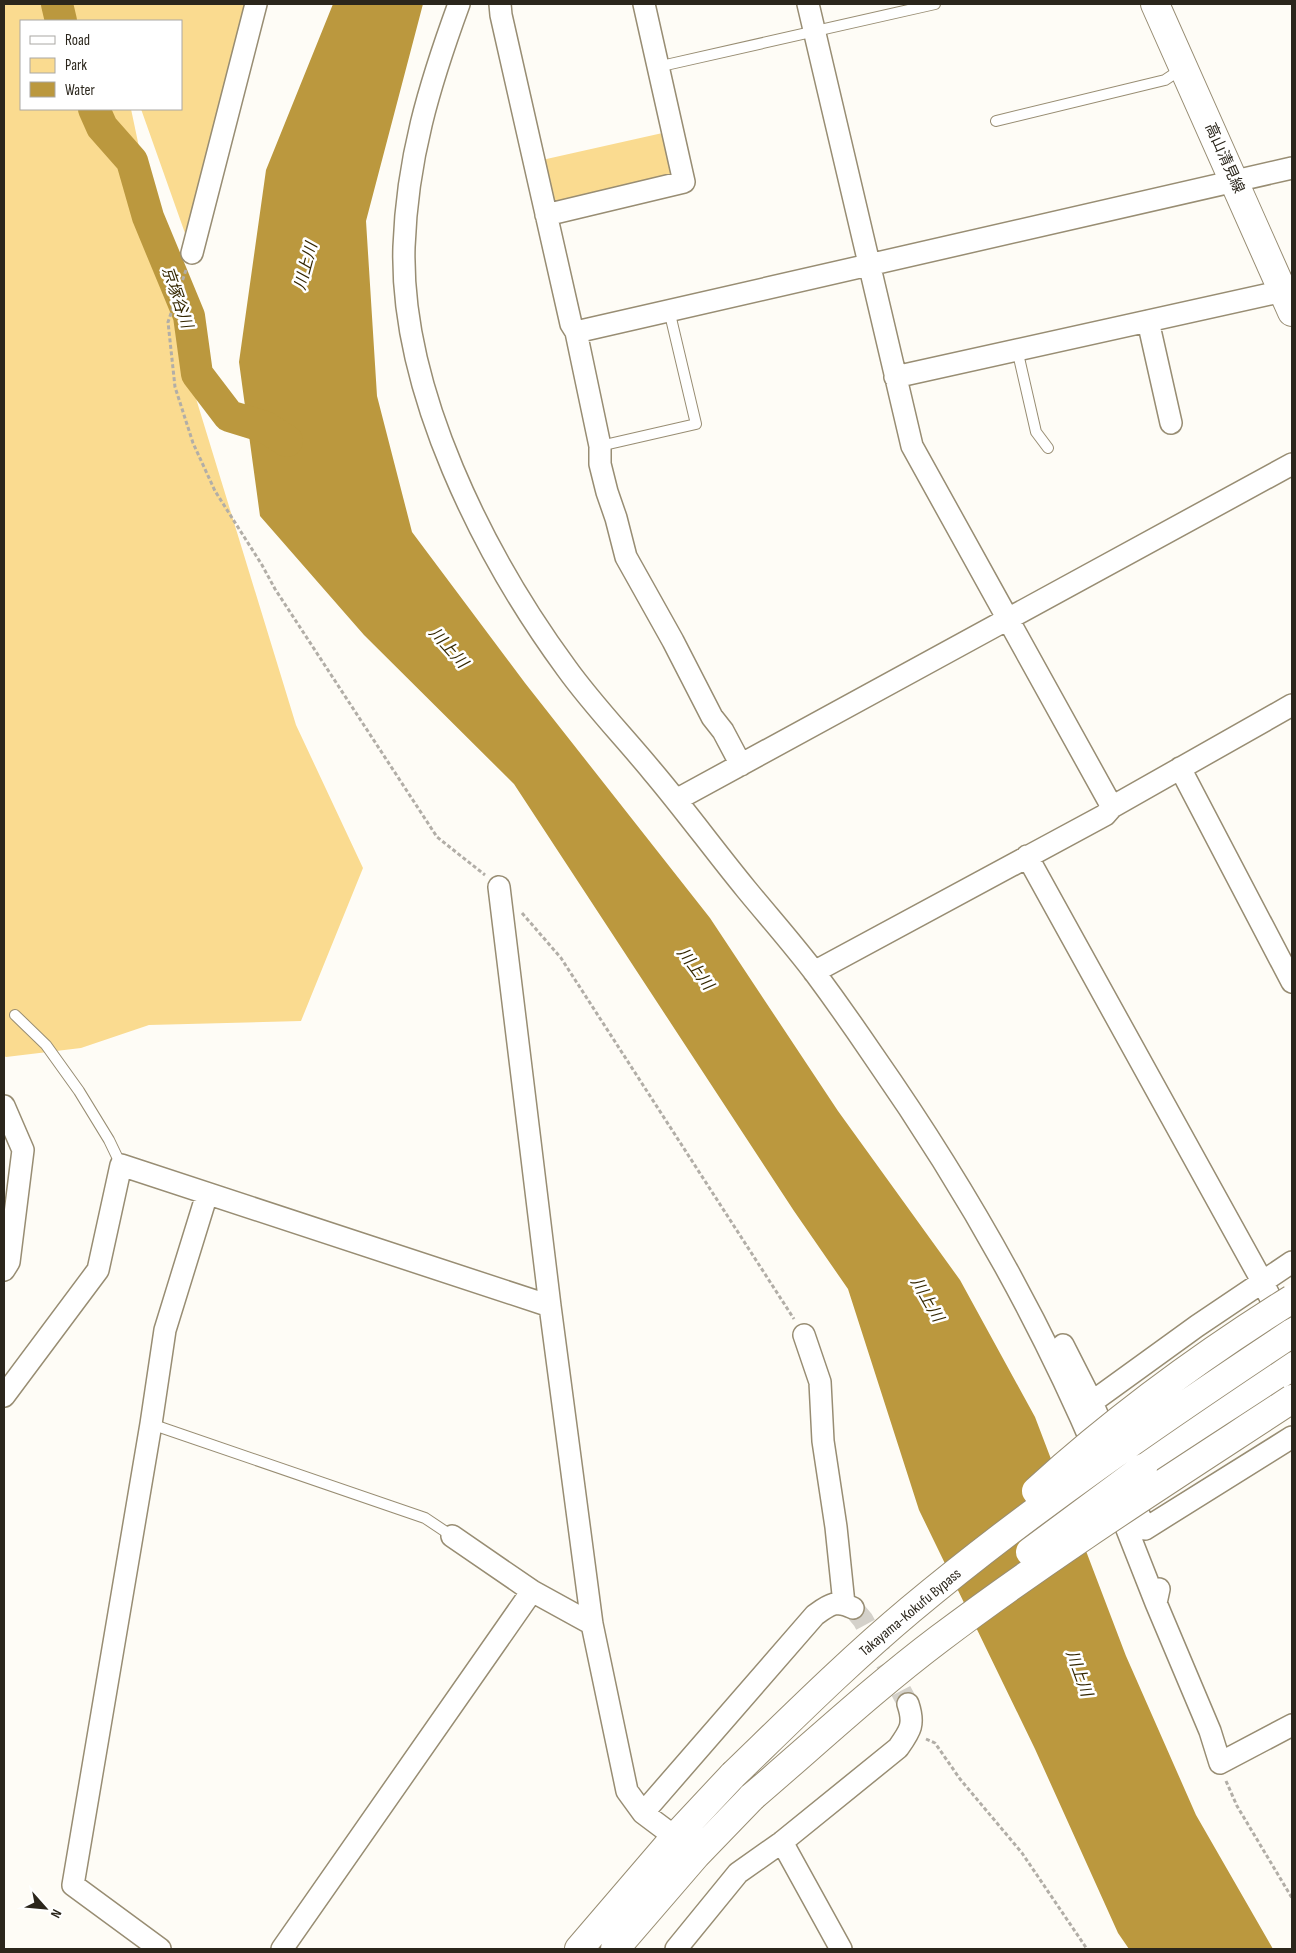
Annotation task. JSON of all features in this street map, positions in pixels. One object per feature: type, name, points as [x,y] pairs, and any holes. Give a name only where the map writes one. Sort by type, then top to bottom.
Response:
[{"type":"main road","name":"高山清見線","points":[[1155,4],[1288,302]]},
{"type":"main road","points":[[910,1610],[965,1555],[1038,1488],[1115,1424],[1246,1328],[1292,1299]]},
{"type":"main road","name":"Takayama-Kokufu Bypass","points":[[578,1949],[675,1837],[734,1775],[798,1712],[910,1610],[1032,1514],[1126,1446],[1292,1333]]},
{"type":"main road","name":"Takayama-Kokufu Bypass","points":[[615,1949],[690,1862],[752,1797],[860,1692],[919,1640],[986,1586],[1143,1468],[1292,1366]]},
{"type":"main road","points":[[752,1797],[879,1688],[969,1617],[1064,1549],[1292,1399]]},
{"type":"street","points":[[192,253],[256,4]]},
{"type":"street","points":[[500,4],[571,324],[576,332],[600,446],[600,464],[626,557],[740,765]]},
{"type":"street","points":[[546,215],[684,182],[644,4]]},
{"type":"street","points":[[808,4],[912,446],[1112,807]]},
{"type":"street","points":[[459,5],[436,65],[411,164],[404,250],[406,291],[412,332],[426,394],[440,438],[457,480],[502,568],[572,675],[676,800],[814,972],[904,1099],[990,1237],[1034,1319],[1074,1401],[1132,1538],[1156,1603],[1210,1732],[1220,1764],[1292,1725]]},
{"type":"street","points":[[576,332],[1292,168]]},
{"type":"street","points":[[895,377],[1148,321],[1288,302]]},
{"type":"street","points":[[1148,321],[1171,423]]},
{"type":"street","points":[[676,800],[1292,464]]},
{"type":"street","points":[[814,972],[1105,815],[1112,807],[1292,705]]},
{"type":"street","points":[[1180,768],[1292,982]]},
{"type":"street","points":[[1027,856],[1262,1281],[1292,1341]]},
{"type":"street","points":[[500,887],[550,1306],[592,1624],[627,1791],[643,1813],[675,1837]]},
{"type":"street","points":[[4,1106],[23,1150],[9,1262],[4,1270]]},
{"type":"street","points":[[4,1396],[98,1270],[121,1165],[550,1306]]},
{"type":"street","points":[[160,1949],[73,1885],[151,1424],[165,1330],[207,1194]]},
{"type":"street","points":[[1092,1402],[1262,1281],[1292,1262]]},
{"type":"street","points":[[1034,1319],[1046,1321],[1053,1327],[1092,1402],[1145,1529],[1161,1584],[1156,1603]]},
{"type":"street","points":[[643,1813],[815,1616],[830,1604],[848,1606],[824,1440],[820,1382],[804,1334]]},
{"type":"street","points":[[1145,1529],[1292,1436]]},
{"type":"street","points":[[452,1536],[532,1592],[592,1624]]},
{"type":"street","points":[[282,1949],[532,1592]]},
{"type":"street","points":[[676,1949],[738,1874],[782,1842],[898,1748],[910,1731],[912,1717],[908,1704]]},
{"type":"street","points":[[782,1842],[841,1949]]},
{"type":"lane","points":[[658,67],[935,4]]},
{"type":"lane","points":[[996,121],[1165,80],[1184,67]]},
{"type":"lane","points":[[600,446],[696,424],[669,310]]},
{"type":"lane","points":[[1017,349],[1036,432],[1048,448]]},
{"type":"lane","points":[[15,1015],[52,1052],[109,1140],[121,1165]]},
{"type":"lane","points":[[151,1424],[425,1518],[452,1536]]},
{"type":"path","points":[[192,253],[168,322],[171,354],[175,387],[193,443],[215,491],[275,589],[437,837],[500,887],[561,958],[804,1334]]},
{"type":"path","points":[[910,1731],[935,1743],[960,1779],[1022,1853],[1087,1949]]},
{"type":"path","points":[[1220,1764],[1236,1806],[1292,1898]]},
{"type":"green space","points":[[4,4],[256,4],[192,253],[141,110],[182,110],[182,20],[20,20],[20,110],[131,110],[183,356],[296,725],[363,868],[301,1021],[149,1025],[81,1048],[4,1056]]},
{"type":"green space","points":[[667,132],[674,169],[668,181],[561,205],[552,201],[542,160]]},
{"type":"water","name":"川上川","points":[[333,4],[423,4],[366,221],[377,396],[412,532],[525,683],[710,918],[838,1111],[960,1280],[1035,1417],[1126,1656],[1196,1815],[1273,1949],[1129,1949],[1118,1933],[1035,1749],[919,1510],[848,1289],[794,1211],[514,784],[364,635],[260,516],[239,362],[266,170]]},
{"type":"waterway","name":"京塚谷川","points":[[57,4],[61,20]]},
{"type":"waterway","name":"京塚谷川","points":[[94,110],[102,127],[132,161],[148,217],[189,316],[197,374],[229,416],[265,427],[287,441]]},
{"type":"tunnel","points":[[853,1608],[863,1620],[908,1704]]}]
